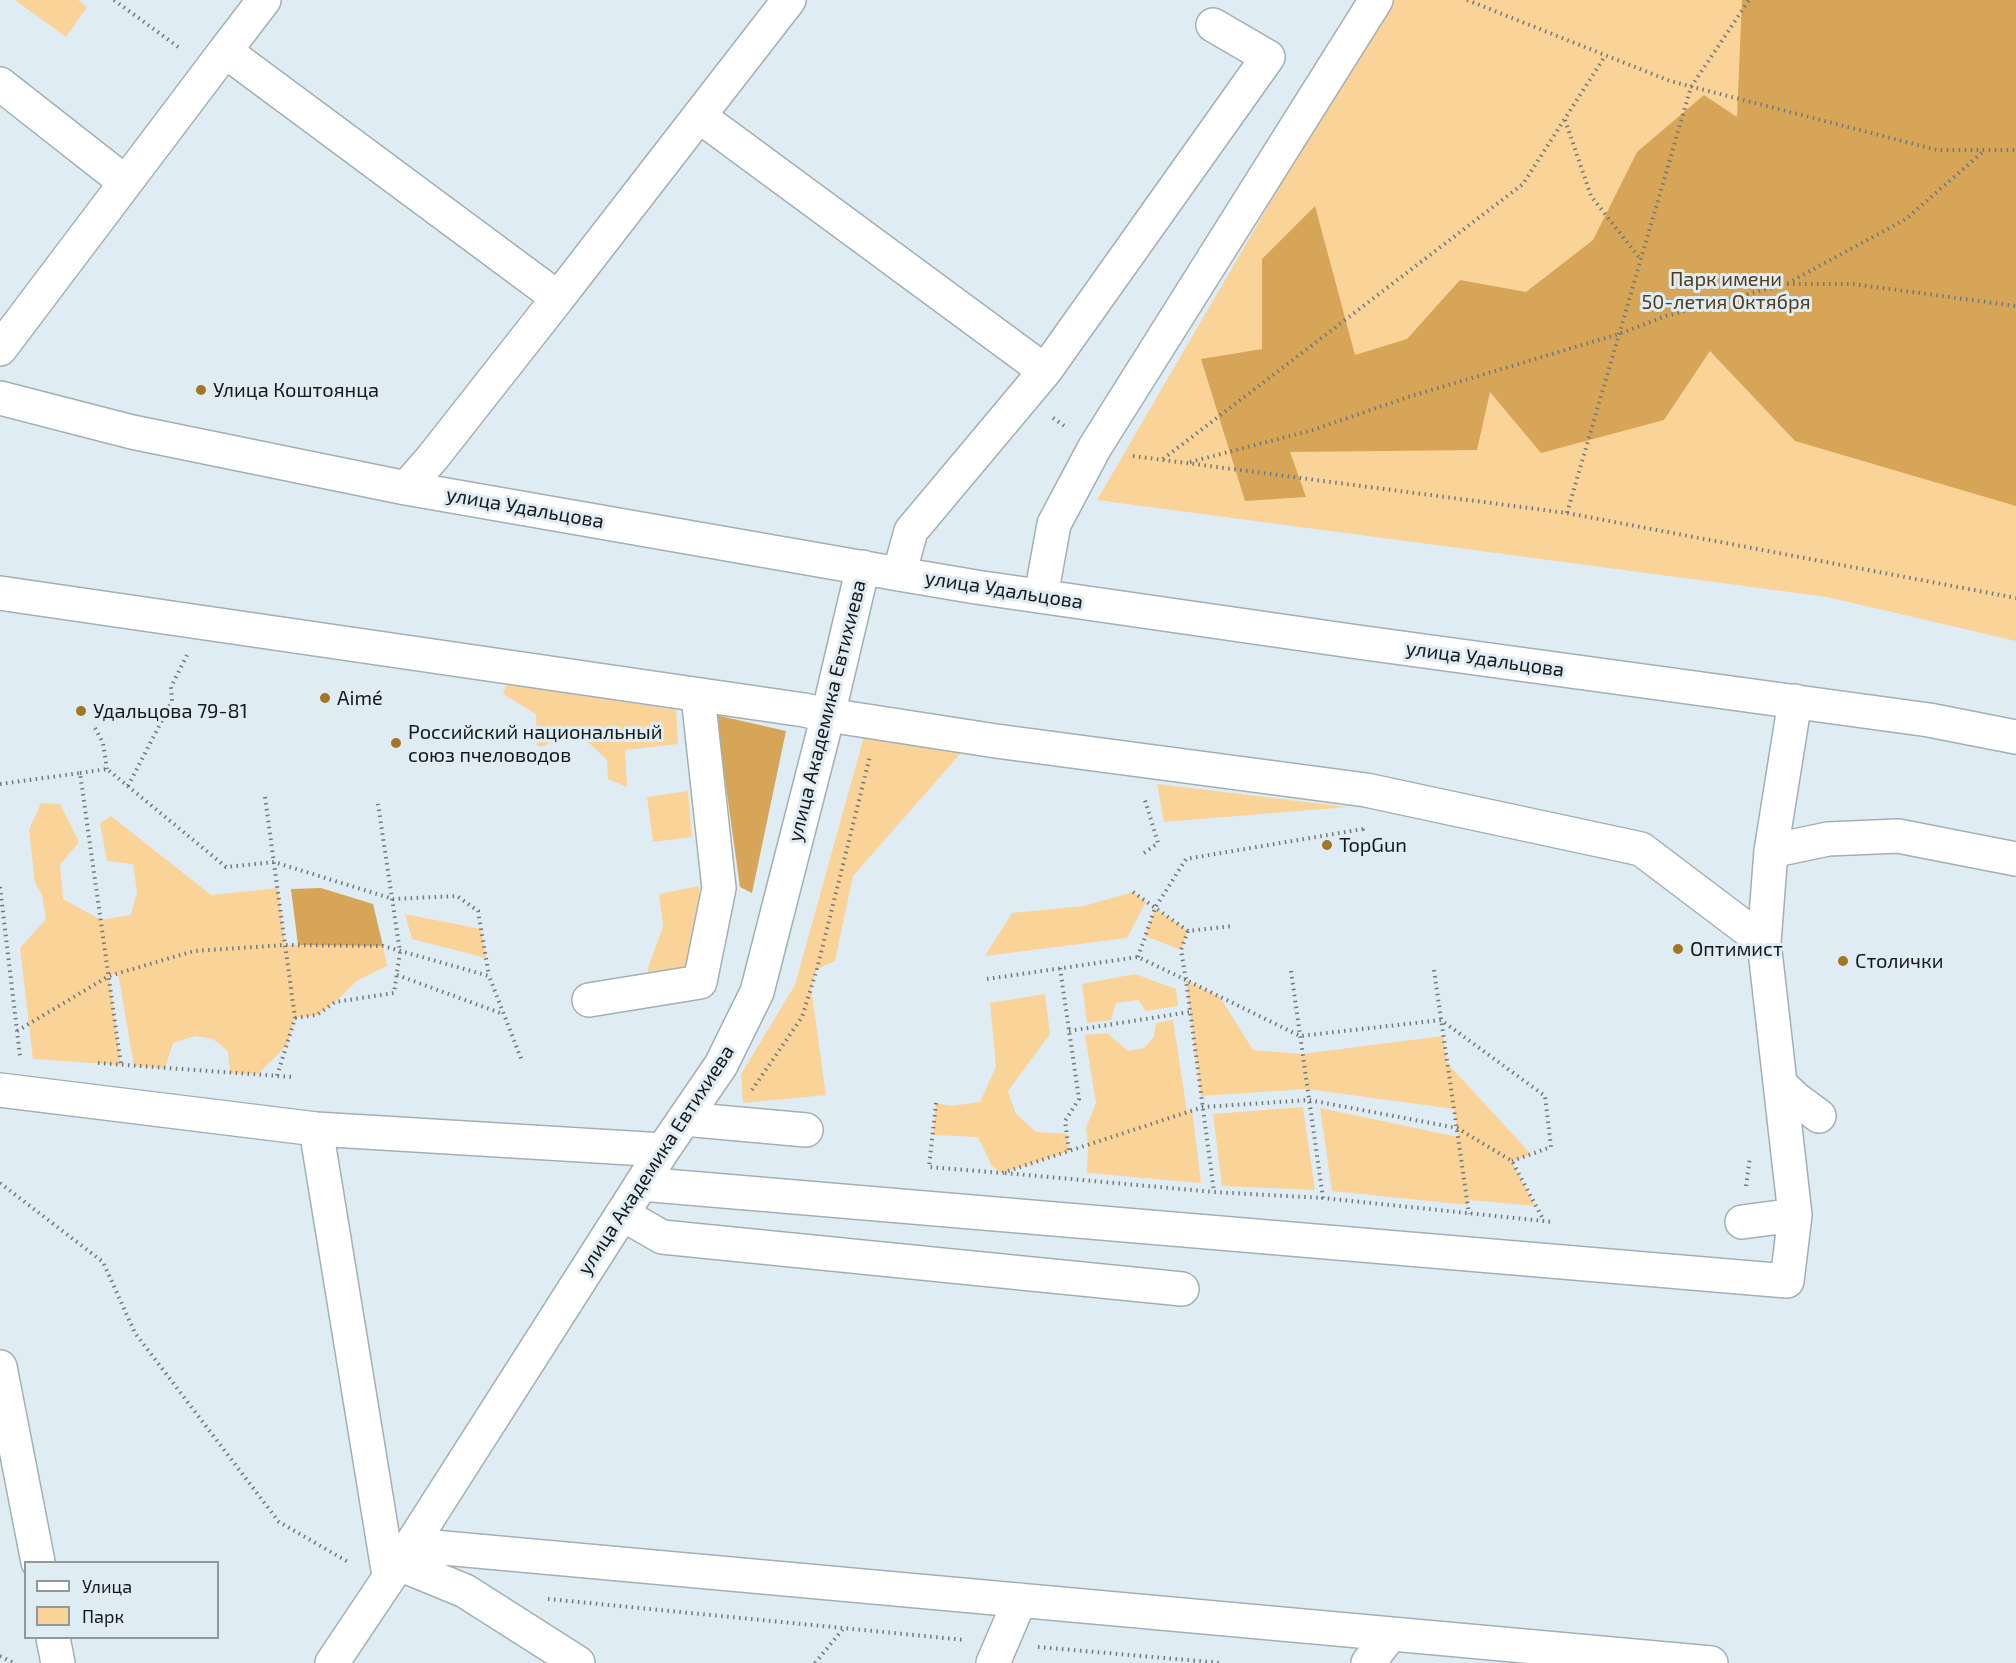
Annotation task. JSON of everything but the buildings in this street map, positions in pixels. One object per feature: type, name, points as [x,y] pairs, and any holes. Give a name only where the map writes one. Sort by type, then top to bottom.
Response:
[{"type":"street","points":[[0,349],[264,0]]},
{"type":"street","points":[[406,488],[558,298],[789,0]]},
{"type":"street","points":[[1041,596],[1054,524],[1095,447],[1376,0]]},
{"type":"street","points":[[899,574],[911,531],[1045,371],[1268,57],[1213,25]]},
{"type":"street","points":[[217,60],[558,298]]},
{"type":"street","points":[[0,84],[125,182]]},
{"type":"street","points":[[699,116],[1045,371]]},
{"type":"street","name":"улица Удальцова","points":[[0,398],[132,432],[406,488],[899,574],[1358,642],[1929,720],[2016,737]]},
{"type":"street","name":"улица Академика Евтихиева","points":[[332,1663],[663,1150],[721,1065],[758,992],[863,567]]},
{"type":"street","points":[[0,593],[804,710],[878,723],[1366,790],[1641,849],[1764,942]]},
{"type":"street","points":[[589,1000],[700,982],[719,888],[698,696]]},
{"type":"street","points":[[641,1184],[1787,1281],[1795,1215],[1764,942],[1771,851],[1795,701]]},
{"type":"street","points":[[1771,851],[1828,839],[1898,836],[2016,859]]},
{"type":"street","points":[[1780,1084],[1796,1100],[1819,1116]]},
{"type":"street","points":[[0,1090],[316,1129],[663,1150]]},
{"type":"street","points":[[684,1119],[806,1130]]},
{"type":"street","points":[[316,1129],[395,1567]]},
{"type":"street","points":[[622,1214],[662,1237],[1182,1289]]},
{"type":"street","points":[[1742,1222],[1795,1215]]},
{"type":"street","points":[[0,1367],[38,1561]]},
{"type":"street","points":[[395,1567],[1020,1600],[1711,1663]]},
{"type":"street","points":[[395,1567],[465,1591],[578,1663]]},
{"type":"street","points":[[997,1653],[1020,1600]]},
{"type":"street","points":[[1368,1663],[1391,1634]]},
{"type":"street","points":[[53,1639],[58,1663]]},
{"type":"path","points":[[114,0],[217,60]]},
{"type":"path","points":[[1467,0],[1605,56],[1691,87],[1937,150],[2016,150]]},
{"type":"path","points":[[1567,513],[1691,87],[1749,0]]},
{"type":"path","points":[[1162,460],[1523,184],[1605,56]]},
{"type":"path","points":[[1565,119],[1591,196],[1641,260]]},
{"type":"path","points":[[1187,462],[1313,430],[1408,398],[1619,334],[1666,316],[1786,284],[1906,219],[1985,150]]},
{"type":"path","points":[[1786,284],[1853,284],[2016,306]]},
{"type":"path","points":[[1023,397],[1095,447],[1123,454],[1567,513],[2016,598]]},
{"type":"path","points":[[128,786],[172,701],[171,687],[203,623]]},
{"type":"path","points":[[728,1123],[802,1017],[817,969],[878,723]]},
{"type":"path","points":[[95,728],[103,743],[107,769],[226,867],[274,862],[393,899],[458,896],[478,911],[489,976],[522,1061]]},
{"type":"path","points":[[1133,759],[1158,843],[1144,853]]},
{"type":"path","points":[[0,783],[107,769]]},
{"type":"path","points":[[80,773],[121,1065]]},
{"type":"path","points":[[1138,957],[1155,908],[1186,859],[1363,830],[1366,790]]},
{"type":"path","points":[[265,797],[295,1018],[277,1076]]},
{"type":"path","points":[[295,1018],[316,1015],[335,1002],[394,993],[400,952],[378,804]]},
{"type":"path","points":[[0,887],[21,1058],[27,1059]]},
{"type":"path","points":[[1133,892],[1188,931],[1232,926]]},
{"type":"path","points":[[1188,931],[1181,950],[1215,1192]]},
{"type":"path","points":[[18,1031],[108,976],[194,951],[285,945],[383,946],[489,976]]},
{"type":"path","points":[[987,979],[1138,957],[1300,1036],[1441,1020],[1545,1096],[1551,1147],[1512,1161]]},
{"type":"path","points":[[1060,968],[1079,1099],[1065,1121],[1070,1151]]},
{"type":"path","points":[[1434,970],[1469,1214]]},
{"type":"path","points":[[1291,971],[1323,1198]]},
{"type":"path","points":[[397,975],[504,1015]]},
{"type":"path","points":[[1069,1031],[1190,1012]]},
{"type":"path","points":[[88,1063],[293,1077]]},
{"type":"path","points":[[1002,1173],[1203,1107],[1309,1100],[1456,1128],[1512,1161],[1544,1221]]},
{"type":"path","points":[[936,1103],[929,1167],[1215,1192],[1323,1198],[1556,1223]]},
{"type":"path","points":[[1742,1222],[1751,1151]]},
{"type":"path","points":[[0,1183],[103,1262],[135,1333],[279,1522],[395,1567]]},
{"type":"path","points":[[536,1598],[843,1628],[997,1653],[1222,1663]]},
{"type":"path","points":[[815,1663],[843,1628]]},
{"type":"path","points":[[0,1656],[14,1663]]},
{"type":"green space","points":[[15,0],[78,0],[87,7],[66,37]]},
{"type":"green space","name":"Парк имени 50-летия Октября","points":[[1388,0],[2016,0],[2016,641],[1827,597],[1097,500]]},
{"type":"green space","points":[[1742,0],[2016,0],[2016,506],[1795,441],[1710,351],[1664,420],[1541,453],[1490,392],[1477,450],[1290,452],[1306,497],[1245,501],[1201,359],[1262,349],[1262,259],[1315,206],[1355,355],[1407,339],[1460,280],[1526,292],[1593,240],[1637,152],[1704,95],[1737,117]]},
{"type":"green space","points":[[507,683],[676,710],[678,744],[625,750],[627,787],[608,779],[607,760],[588,742],[560,732],[545,746],[537,746],[536,714],[503,694]]},
{"type":"green space","points":[[716,715],[786,731],[752,893],[740,887]]},
{"type":"green space","points":[[868,722],[975,737],[853,876],[835,961],[817,969],[811,988],[826,1095],[743,1103],[741,1074],[795,985]]},
{"type":"green space","points":[[1157,784],[1348,807],[1164,822]]},
{"type":"green space","points":[[688,791],[692,837],[653,842],[647,797]]},
{"type":"green space","points":[[41,803],[60,804],[79,842],[60,865],[63,899],[101,920],[131,915],[137,892],[133,864],[107,861],[100,823],[111,816],[211,895],[278,888],[285,945],[383,946],[387,966],[358,980],[317,1015],[295,1018],[287,1045],[258,1074],[230,1073],[228,1051],[213,1039],[195,1036],[173,1043],[165,1068],[134,1066],[118,973],[109,976],[121,1065],[33,1059],[20,948],[46,919],[42,895],[35,883],[29,830]]},
{"type":"green space","points":[[699,886],[700,909],[684,985],[648,991],[648,968],[663,927],[659,894]]},
{"type":"green space","points":[[321,888],[373,904],[383,946],[298,945],[291,889]]},
{"type":"green space","points":[[1133,892],[1146,902],[1127,938],[985,956],[1012,913],[1084,906]]},
{"type":"green space","points":[[1155,908],[1188,931],[1181,950],[1145,936]]},
{"type":"green space","points":[[405,914],[481,929],[486,958],[412,939]]},
{"type":"green space","points":[[1135,974],[1176,989],[1178,1006],[1146,1011],[1138,1000],[1116,1003],[1111,1020],[1087,1023],[1082,984]]},
{"type":"green space","points":[[1186,980],[1220,997],[1253,1050],[1302,1054],[1443,1036],[1447,1063],[1531,1154],[1512,1162],[1535,1206],[1468,1200],[1468,1205],[1332,1191],[1320,1108],[1458,1137],[1454,1109],[1307,1089],[1201,1096]]},
{"type":"green space","points":[[1045,994],[1050,1034],[1008,1091],[1016,1114],[1036,1132],[1067,1134],[1069,1151],[1002,1173],[992,1166],[978,1137],[933,1135],[936,1103],[951,1106],[980,1102],[996,1067],[990,1003]]},
{"type":"green space","points":[[1173,1020],[1187,1112],[1192,1110],[1201,1183],[1087,1173],[1086,1128],[1096,1103],[1085,1035],[1107,1033],[1128,1051],[1144,1048],[1154,1037],[1156,1023]]},
{"type":"green space","points":[[1303,1107],[1315,1190],[1222,1186],[1213,1114]]},
{"type":"place","name":"Улица Коштоянца","points":[[201,390]]},
{"type":"place","name":"Aimé","points":[[325,698]]},
{"type":"place","name":"Удальцова 79-81","points":[[81,711]]},
{"type":"place","name":"Российский национальный союз пчеловодов","points":[[396,743]]},
{"type":"place","name":"TopGun","points":[[1327,845]]},
{"type":"place","name":"Оптимист","points":[[1678,949]]},
{"type":"place","name":"Столички","points":[[1843,961]]}]
